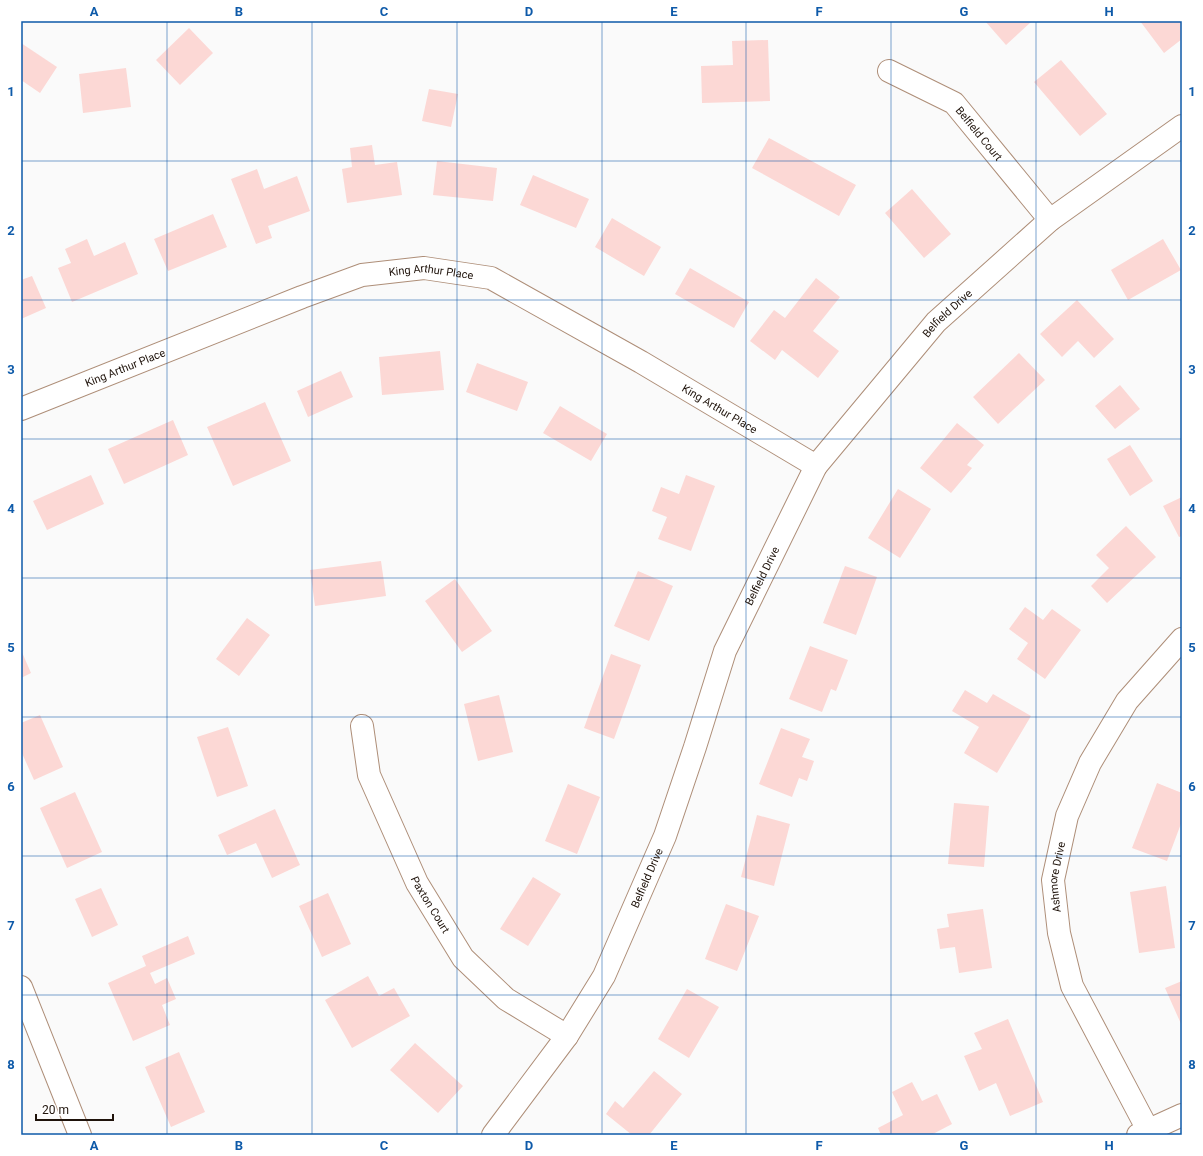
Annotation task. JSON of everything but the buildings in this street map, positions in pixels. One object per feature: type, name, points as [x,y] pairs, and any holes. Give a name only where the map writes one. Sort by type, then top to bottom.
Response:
[{"type":"street","name":"Belfield Court","points":[[889,71],[954,104],[1050,220]]},
{"type":"street","name":"Belfield Drive","points":[[493,1135],[567,1036],[604,976],[665,836],[725,651],[816,466],[936,322],[1050,220],[1182,126]]},
{"type":"street","name":"King Arthur Place","points":[[21,409],[302,296],[362,274],[424,268],[491,278],[648,366],[816,466]]},
{"type":"street","name":"Ashmore Drive","points":[[1143,1133],[1072,986],[1059,933],[1053,880],[1067,816],[1090,763],[1127,701],[1182,639]]},
{"type":"street","name":"Paxton Court","points":[[362,726],[369,775],[417,883],[463,958],[506,999],[567,1036]]},
{"type":"street","points":[[21,987],[80,1135]]},
{"type":"street","points":[[1143,1133],[1182,1114]]}]
